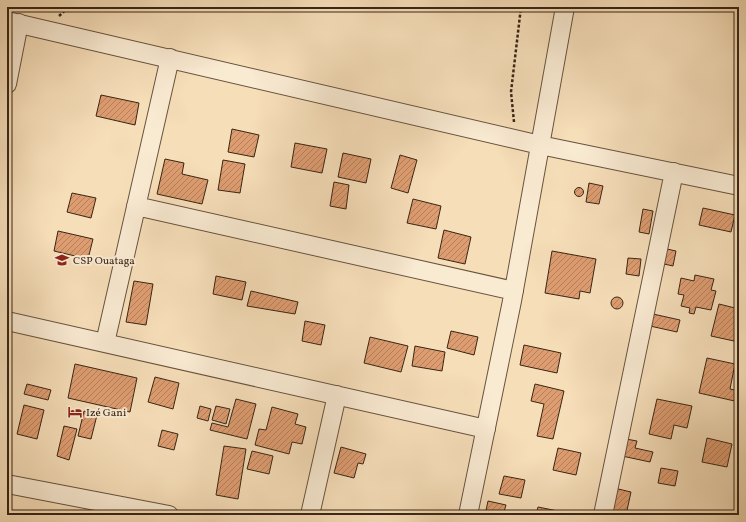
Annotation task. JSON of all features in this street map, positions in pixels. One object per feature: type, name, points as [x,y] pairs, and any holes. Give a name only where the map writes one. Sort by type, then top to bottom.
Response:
[{"type":"street","points":[[468,515],[514,291],[565,7]]},
{"type":"street","points":[[7,84],[13,22],[516,139],[739,186]]},
{"type":"street","points":[[105,343],[170,58]]},
{"type":"street","points":[[603,515],[674,172]]},
{"type":"street","points":[[136,206],[514,291]]},
{"type":"street","points":[[7,321],[486,429]]},
{"type":"street","points":[[310,515],[337,395]]},
{"type":"street","points":[[7,484],[169,515]]},
{"type":"path","points":[[516,139],[511,92],[521,7]]},
{"type":"building","points":[[101,95],[139,103],[135,125],[96,116]]},
{"type":"building","points":[[232,129],[259,135],[254,157],[228,152]]},
{"type":"building","points":[[295,143],[327,149],[322,173],[291,167]]},
{"type":"building","points":[[343,153],[371,159],[366,183],[338,177]]},
{"type":"building","points":[[400,155],[417,160],[408,193],[391,188]]},
{"type":"building","points":[[165,159],[184,163],[182,174],[208,180],[202,204],[157,194]]},
{"type":"building","points":[[223,160],[245,164],[240,193],[218,190]]},
{"type":"building","points":[[334,182],[349,185],[346,209],[330,206]]},
{"type":"building","points":[[589,183],[603,186],[599,204],[586,202]]},
{"type":"building","points":[[579,187],[584,192],[579,197],[574,192]]},
{"type":"building","points":[[72,193],[96,198],[91,218],[67,212]]},
{"type":"building","points":[[413,199],[441,206],[436,229],[407,223]]},
{"type":"building","points":[[703,208],[735,215],[731,232],[699,225]]},
{"type":"building","points":[[643,209],[653,211],[649,234],[639,232]]},
{"type":"building","points":[[444,230],[471,237],[465,264],[438,258]]},
{"type":"building","points":[[58,231],[93,239],[88,259],[54,251]]},
{"type":"building","points":[[667,249],[676,251],[673,266],[664,264]]},
{"type":"building","points":[[552,251],[596,259],[590,293],[580,291],[579,299],[545,293]]},
{"type":"building","points":[[628,258],[641,259],[639,276],[626,274]]},
{"type":"building","points":[[695,275],[714,279],[711,290],[716,291],[711,310],[696,307],[694,314],[689,313],[690,308],[681,306],[684,295],[678,294],[681,278],[694,281]]},
{"type":"building","points":[[216,276],[246,282],[242,300],[213,294]]},
{"type":"building","points":[[134,281],[153,284],[146,325],[126,322]]},
{"type":"building","points":[[251,291],[298,302],[295,314],[247,306]]},
{"type":"building","points":[[617,297],[621,299],[623,303],[621,307],[617,309],[613,307],[611,303],[613,299]]},
{"type":"building","points":[[719,304],[739,309],[739,329],[737,329],[734,341],[711,336]]},
{"type":"building","points":[[653,314],[680,320],[677,332],[650,326]]},
{"type":"building","points":[[305,321],[325,325],[321,345],[302,341]]},
{"type":"building","points":[[451,331],[478,337],[474,355],[447,348]]},
{"type":"building","points":[[370,337],[408,346],[401,372],[364,363]]},
{"type":"building","points":[[524,345],[561,353],[557,373],[520,365]]},
{"type":"building","points":[[415,346],[445,352],[442,371],[412,366]]},
{"type":"building","points":[[707,358],[735,364],[730,389],[739,391],[739,402],[699,393]]},
{"type":"building","points":[[75,364],[137,378],[130,412],[68,398]]},
{"type":"building","points":[[738,364],[739,365],[739,376],[736,375]]},
{"type":"building","points":[[155,377],[179,383],[173,409],[148,402]]},
{"type":"building","points":[[27,384],[51,390],[48,400],[24,394]]},
{"type":"building","points":[[535,384],[564,391],[553,439],[537,436],[544,404],[531,401]]},
{"type":"building","points":[[236,399],[256,404],[247,439],[210,430],[212,423],[228,427]]},
{"type":"building","points":[[657,399],[692,406],[687,428],[674,425],[671,439],[649,434]]},
{"type":"building","points":[[24,405],[44,410],[37,439],[17,434]]},
{"type":"building","points":[[200,406],[211,409],[208,421],[197,418]]},
{"type":"building","points":[[216,406],[230,409],[226,424],[212,420]]},
{"type":"building","points":[[272,407],[298,414],[295,424],[306,427],[302,444],[292,442],[289,454],[255,445],[259,429],[266,430]]},
{"type":"building","points":[[84,411],[97,415],[91,439],[78,436]]},
{"type":"building","points":[[64,426],[77,429],[69,460],[57,456]]},
{"type":"building","points":[[162,430],[178,434],[174,450],[158,446]]},
{"type":"building","points":[[707,438],[732,444],[727,467],[702,462]]},
{"type":"building","points":[[626,439],[637,441],[635,448],[653,452],[650,462],[622,456]]},
{"type":"building","points":[[224,446],[246,449],[238,499],[216,495]]},
{"type":"building","points":[[341,447],[366,454],[363,464],[358,463],[354,478],[334,473]]},
{"type":"building","points":[[558,448],[581,453],[576,475],[553,470]]},
{"type":"building","points":[[252,451],[273,456],[269,474],[247,469]]},
{"type":"building","points":[[661,468],[678,471],[675,486],[658,483]]},
{"type":"building","points":[[504,476],[525,480],[521,498],[499,494]]},
{"type":"building","points":[[614,488],[631,492],[626,515],[609,512]]},
{"type":"building","points":[[488,501],[506,505],[503,515],[485,515]]},
{"type":"building","points":[[538,507],[558,511],[557,515],[536,515]]},
{"type":"building","points":[[675,512],[687,515],[674,515]]},
{"type":"place","name":"CSP Ouataga","points":[[62,260]]},
{"type":"place","name":"Izé Gani","points":[[75,412]]}]
